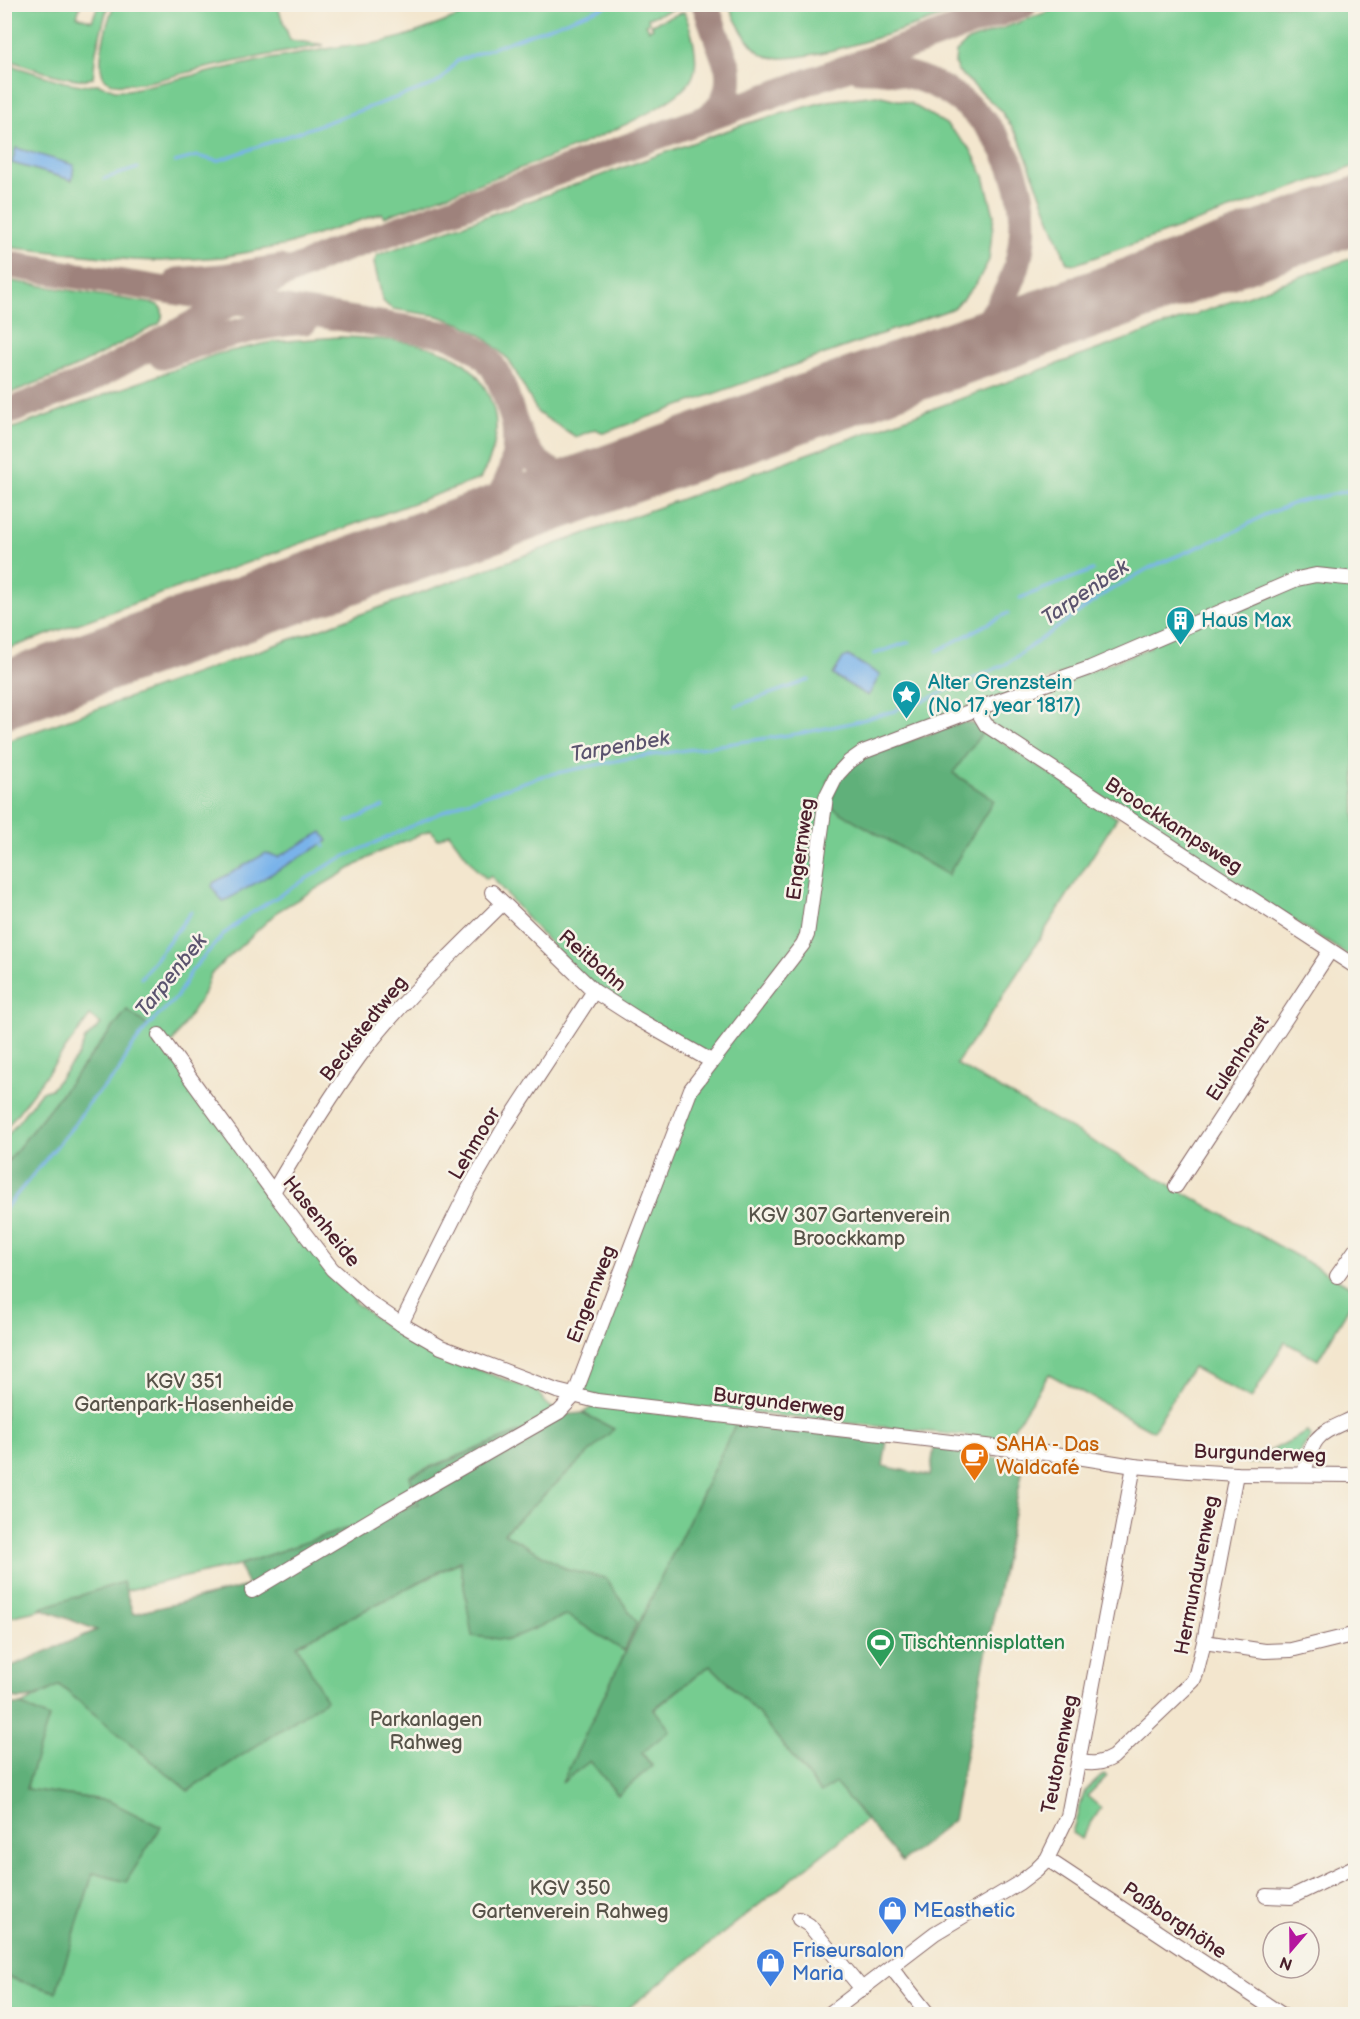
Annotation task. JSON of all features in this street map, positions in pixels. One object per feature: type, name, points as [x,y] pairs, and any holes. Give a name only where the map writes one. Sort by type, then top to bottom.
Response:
[{"type":"street","name":"Engernweg","points":[[574,1396],[691,1089],[803,944],[807,935],[826,797],[837,775],[849,762],[863,752],[1090,668],[1297,579],[1316,575],[1356,579]]},
{"type":"street","name":"Broockkampsweg","points":[[977,710],[986,725],[1356,967]]},
{"type":"street","name":"Reitbahn","points":[[492,892],[594,991],[711,1061]]},
{"type":"street","name":"Beckstedtweg","points":[[273,1192],[311,1129],[360,1056],[424,982],[502,903]]},
{"type":"street","name":"Eulenhorst","points":[[1176,1186],[1330,951]]},
{"type":"street","name":"Lehmoor","points":[[401,1324],[504,1128],[594,991]]},
{"type":"street","name":"Hasenheide","points":[[159,1035],[332,1269],[369,1302],[441,1347],[574,1396]]},
{"type":"street","points":[[1337,1276],[1356,1249]]},
{"type":"street","name":"Burgunderweg","points":[[574,1396],[597,1401],[1060,1454],[1134,1466],[1236,1474],[1356,1475]]},
{"type":"street","points":[[252,1591],[387,1510],[559,1412],[574,1396]]},
{"type":"street","points":[[1304,1474],[1310,1448],[1315,1440],[1325,1431],[1356,1417]]},
{"type":"street","name":"Teutonenweg","points":[[829,2014],[955,1920],[1019,1883],[1047,1859],[1068,1816],[1134,1466]]},
{"type":"street","name":"Hermundurenweg","points":[[1079,1762],[1097,1764],[1105,1762],[1125,1747],[1193,1681],[1204,1642],[1236,1474]]},
{"type":"street","points":[[1204,1642],[1242,1649],[1274,1651],[1291,1650],[1356,1634]]},
{"type":"street","name":"Paßborghöhe","points":[[1047,1859],[1281,2014]]},
{"type":"street","points":[[1266,1896],[1291,1897],[1356,1866]]},
{"type":"street","points":[[798,1919],[809,1925],[862,1989]]},
{"type":"street","points":[[891,1967],[928,2014]]},
{"type":"green space","points":[[682,4],[683,6],[648,18],[649,22],[646,24],[649,30],[653,28],[651,24],[684,12],[694,45],[695,71],[692,78],[675,96],[643,116],[600,136],[500,176],[384,217],[382,213],[287,245],[222,257],[160,261],[5,247],[4,63],[64,82],[81,85],[98,84],[115,90],[128,90],[259,61],[396,39],[486,5]],"holes":[[[16,148],[73,166],[72,180],[12,163]]]},
{"type":"green space","points":[[729,4],[975,5],[900,31],[833,50],[778,58],[762,54],[751,44],[738,25]]},
{"type":"green space","points":[[1069,4],[1355,5],[1355,166],[1076,264],[1067,263],[1019,138],[1001,111],[957,70],[955,64],[956,52],[968,41]]},
{"type":"green space","points":[[4,5],[74,5],[80,7],[77,16],[92,21],[98,5],[108,5],[96,51],[93,78],[62,77],[5,59]]},
{"type":"green space","points":[[114,5],[277,5],[290,40],[324,45],[232,62],[153,81],[115,84],[106,80],[102,74],[101,65],[103,43]]},
{"type":"green space","points":[[877,95],[910,103],[946,124],[971,150],[984,176],[994,215],[989,260],[976,284],[954,308],[604,433],[595,429],[576,437],[538,413],[509,360],[483,336],[464,325],[438,316],[393,309],[383,301],[374,263],[377,255],[748,123],[827,101]]},
{"type":"green space","points":[[1355,257],[1355,960],[988,723],[988,717],[1000,703],[1151,647],[1148,639],[1088,665],[862,748],[842,763],[827,782],[834,787],[852,765],[865,756],[965,722],[984,730],[1117,818],[990,1016],[956,1064],[1355,1289],[1355,1297],[1318,1360],[1285,1342],[1251,1399],[1192,1367],[1153,1431],[1049,1374],[1006,1440],[583,1395],[604,1329],[688,1098],[718,1062],[634,1014],[588,981],[550,944],[491,876],[487,879],[476,869],[449,833],[438,839],[431,830],[377,853],[278,911],[210,975],[203,995],[172,1043],[162,1045],[271,1195],[330,1271],[344,1282],[343,1287],[355,1300],[353,1301],[389,1328],[433,1353],[539,1392],[544,1402],[562,1415],[410,1475],[418,1504],[247,1563],[5,1618],[5,1210],[74,1125],[90,1101],[118,1073],[128,1053],[148,1027],[127,1010],[5,1165],[4,1140],[41,1092],[51,1089],[78,1056],[85,1040],[101,1024],[90,1016],[5,1130],[5,742]],"holes":[[[848,656],[880,675],[868,696],[833,675],[843,659]]]},
{"type":"green space","points":[[5,280],[156,304],[162,310],[162,318],[159,324],[68,371],[5,395]]},
{"type":"green space","points":[[339,337],[380,339],[436,349],[460,361],[471,370],[488,393],[496,421],[492,453],[480,479],[5,650],[5,431],[217,354],[272,342]]},
{"type":"green space","points":[[965,722],[984,730],[953,773],[994,800],[948,875],[829,806],[840,777],[865,756]]},
{"type":"green space","points":[[127,1010],[148,1026],[128,1053],[118,1073],[90,1101],[74,1125],[5,1210],[5,1165]]},
{"type":"green space","points":[[595,1405],[736,1423],[563,1781],[590,1760],[618,1795],[652,1766],[642,1753],[654,1710],[710,1665],[757,1712],[821,1792],[835,1782],[866,1820],[621,2014],[5,2014],[4,1976],[56,1992],[93,1873],[109,1801],[26,1789],[48,1718],[21,1705],[59,1685],[188,1790],[297,1645],[461,1561],[504,1533],[613,1429],[583,1413]]},
{"type":"green space","points":[[583,1413],[614,1429],[504,1533],[568,1570],[605,1578],[637,1622],[624,1651],[567,1615],[508,1640],[472,1636],[460,1561],[297,1645],[326,1700],[188,1791],[59,1685],[26,1699],[5,1695],[5,1669],[97,1630],[40,1608],[123,1582],[133,1614],[248,1586],[239,1565],[418,1504],[410,1476],[562,1415]]},
{"type":"green space","points":[[736,1423],[887,1441],[883,1466],[930,1476],[934,1447],[1024,1463],[953,1820],[902,1862],[835,1783],[821,1793],[757,1712],[710,1665],[654,1709],[670,1730],[642,1753],[652,1766],[618,1795],[590,1761],[562,1783]]},
{"type":"green space","points":[[1307,1432],[1311,1436],[1299,1454],[1286,1460],[1247,1463]]},
{"type":"green space","points":[[4,1701],[11,1705],[21,1705],[49,1718],[26,1789],[109,1801],[161,1827],[126,1882],[93,1873],[56,1992],[5,1976]]},
{"type":"green space","points":[[1104,1774],[1107,1776],[1087,1796],[1101,1808],[1081,1839],[1072,1833],[1083,1796],[1085,1791]]},
{"type":"water","points":[[16,148],[74,165],[72,180],[12,163]]},
{"type":"water","points":[[848,656],[880,675],[868,696],[833,675],[843,658]]},
{"type":"water","points":[[322,832],[328,841],[223,902],[212,887],[213,883],[266,853],[278,857]]},
{"type":"waterway","points":[[175,162],[197,156],[217,161],[435,84],[457,61],[612,4]]},
{"type":"waterway","points":[[103,179],[138,168]]},
{"type":"waterway","name":"Tarpenbek","points":[[4,1210],[74,1125],[90,1101],[118,1073],[128,1053],[148,1026],[176,998],[192,970],[224,934],[248,915],[335,861],[462,803],[542,776],[625,759],[802,733],[895,711],[906,703],[930,698],[1006,664],[1107,592],[1149,568],[1297,502],[1356,489]]},
{"type":"waterway","points":[[1020,598],[1093,570]]},
{"type":"waterway","points":[[937,651],[1008,613]]},
{"type":"waterway","points":[[874,654],[909,642]]},
{"type":"waterway","points":[[736,706],[809,680]]},
{"type":"waterway","points":[[347,822],[383,807]]},
{"type":"waterway","points":[[323,843],[325,847]]},
{"type":"waterway","points":[[141,978],[191,912]]},
{"type":"taxiway","points":[[705,4],[729,76],[725,98],[712,115],[705,119]]},
{"type":"taxiway","points":[[4,413],[86,382],[281,276],[330,254],[1024,4]]},
{"type":"taxiway","points":[[859,69],[906,74],[946,91],[979,117],[1004,150],[1019,189],[1023,231],[1014,274],[987,323],[968,340],[940,359]]},
{"type":"taxiway","points":[[4,264],[449,335],[476,349],[492,365],[504,390],[520,437],[540,464],[570,479],[605,479]]},
{"type":"taxiway","points":[[178,281],[280,268]]},
{"type":"taxiway","points":[[162,356],[232,334],[305,321]]},
{"type":"taxiway","points":[[464,530],[488,509],[505,486],[514,458],[515,426]]},
{"type":"runway","points":[[4,695],[1356,210]]},
{"type":"place","name":"Haus Max","points":[[1180,646]]},
{"type":"place","name":"Alter Grenzstein (No 17, year 1817)","points":[[907,720]]},
{"type":"place","name":"SAHA - Das Waldcafé","points":[[975,1482]]},
{"type":"place","name":"Tischtennisplatten","points":[[880,1668]]},
{"type":"place","name":"MEasthetic","points":[[892,1936]]},
{"type":"place","name":"Friseursalon Maria","points":[[771,1988]]},
{"type":"park label","name":"KGV 307 Gartenverein Broockkamp","points":[[849,1226]]},
{"type":"park label","name":"KGV 351 Gartenpark-Hasenheide","points":[[184,1392]]},
{"type":"park label","name":"Parkanlagen Rahweg","points":[[426,1730]]},
{"type":"park label","name":"KGV 350 Gartenverein Rahweg","points":[[570,1900]]}]
